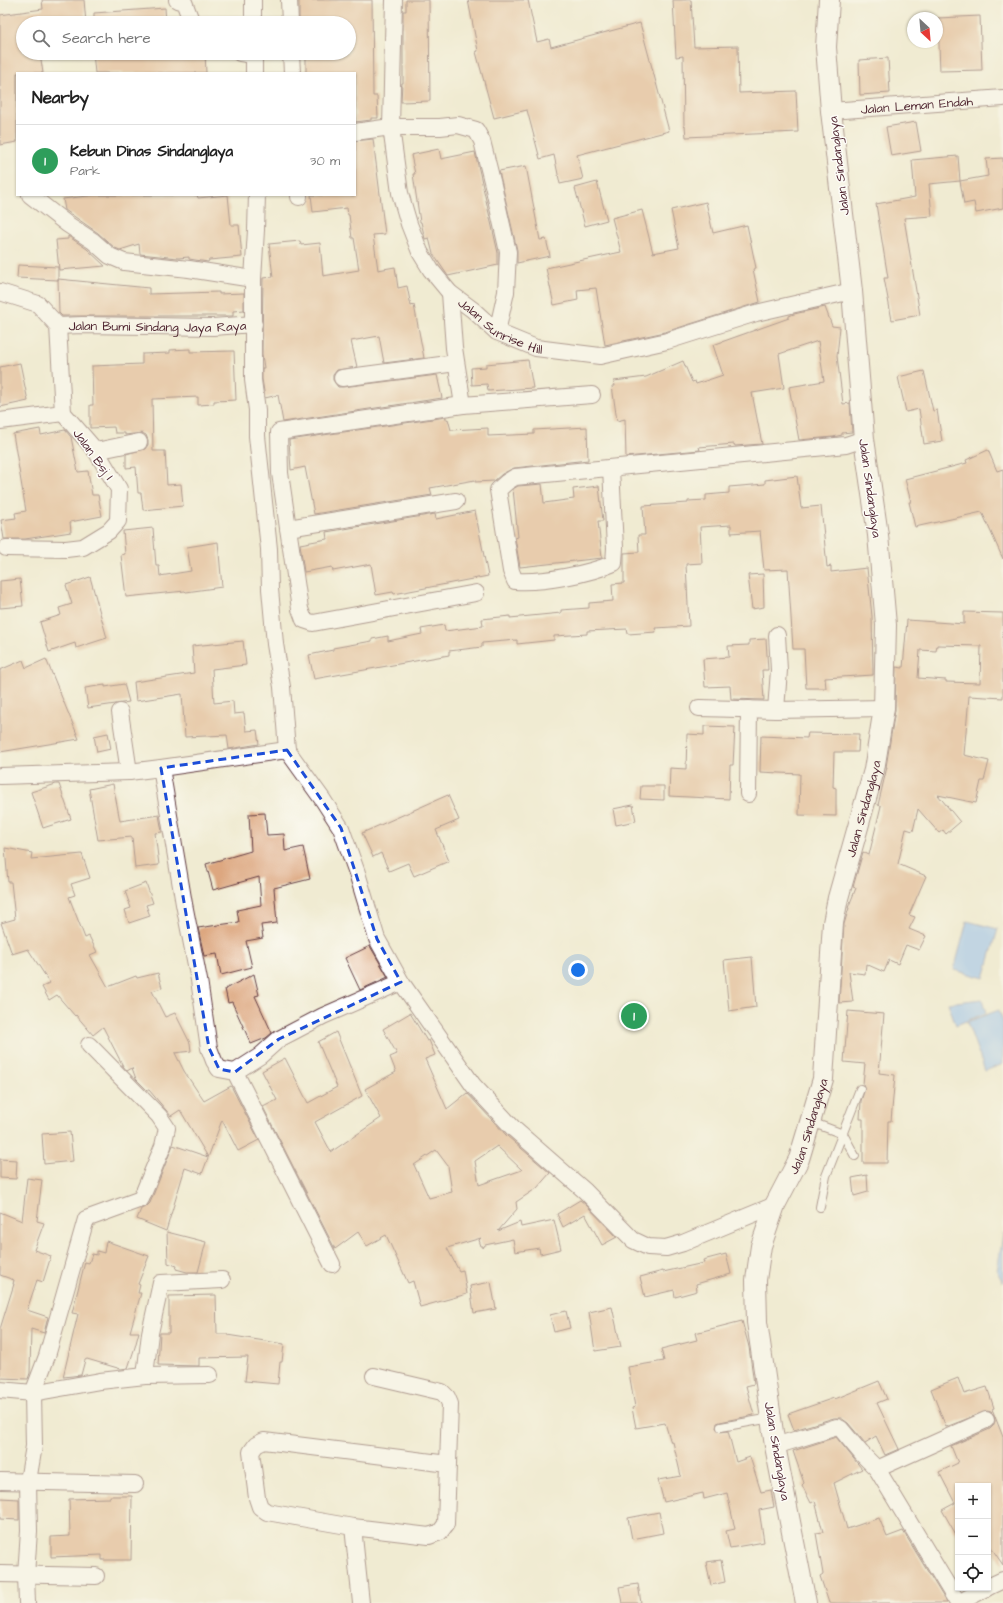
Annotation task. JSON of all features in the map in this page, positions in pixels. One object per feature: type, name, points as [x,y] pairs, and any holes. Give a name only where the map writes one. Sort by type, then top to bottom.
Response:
[{"type":"street","points":[[177,0],[184,2],[189,16]]},
{"type":"street","points":[[253,0],[253,16]]},
{"type":"street","points":[[289,0],[290,16]]},
{"type":"street","name":"Jalan Sunrise Hill","points":[[394,0],[391,127],[400,193],[408,224],[420,252],[431,270],[450,293],[473,310],[497,332],[536,348],[600,356],[667,341],[756,313],[852,291]]},
{"type":"street","name":"Jalan Sindanglaya","points":[[806,1603],[775,1446],[757,1322],[756,1280],[761,1246],[775,1205],[799,1159],[823,1079],[833,923],[838,898],[874,770],[884,708],[886,625],[878,535],[864,439],[852,291],[831,111],[826,47],[829,0]]},
{"type":"street","points":[[251,60],[254,72]]},
{"type":"street","points":[[291,60],[292,72]]},
{"type":"street","name":"Jalan Leman Endah","points":[[831,111],[1003,98]]},
{"type":"street","points":[[356,132],[391,127],[440,127],[458,125],[476,130],[482,141],[508,252],[506,292],[497,332]]},
{"type":"street","points":[[31,196],[67,224],[93,241],[110,256],[124,262],[190,269],[253,280]]},
{"type":"street","points":[[256,196],[256,230],[253,280],[253,380],[275,644],[282,687],[287,750],[341,828],[357,873],[377,939],[401,982],[473,1085],[514,1130],[585,1191],[633,1240],[648,1247],[666,1248],[683,1243],[775,1205]]},
{"type":"street","name":"Jalan Bumi Sindang Jaya Raya","points":[[0,292],[38,304],[58,326],[82,324],[213,327],[254,324]]},
{"type":"street","points":[[450,293],[456,363],[462,405]]},
{"type":"street","points":[[0,421],[63,413],[58,326]]},
{"type":"street","points":[[342,378],[456,363]]},
{"type":"street","points":[[257,436],[462,405],[592,395]]},
{"type":"street","name":"Jalan Bsj I","points":[[6,548],[66,549],[83,547],[109,531],[118,521],[119,489],[96,451],[63,413]]},
{"type":"street","points":[[279,432],[280,473],[300,609],[304,620],[313,623],[476,593]]},
{"type":"street","points":[[611,468],[615,548],[614,563],[590,571],[530,582],[515,581],[511,571],[498,490],[515,477],[846,445],[864,439]]},
{"type":"street","points":[[96,451],[139,442]]},
{"type":"street","points":[[288,528],[456,501]]},
{"type":"street","points":[[776,710],[780,670],[778,635]]},
{"type":"street","points":[[699,708],[776,710],[884,708]]},
{"type":"street","points":[[748,794],[749,709]]},
{"type":"street","points":[[120,712],[129,772]]},
{"type":"street","points":[[0,776],[129,772],[287,750]]},
{"type":"street","points":[[161,768],[184,904],[199,980],[209,1048],[219,1069],[235,1072],[260,1056],[279,1039],[323,1016],[401,982]]},
{"type":"street","points":[[27,1603],[26,1575],[29,1531],[28,1481],[34,1446],[33,1392],[47,1356],[86,1219],[141,1199],[163,1146],[167,1128],[159,1116],[89,1045]]},
{"type":"street","points":[[235,1072],[332,1264]]},
{"type":"street","points":[[146,1376],[150,1333],[163,1276],[222,1280]]},
{"type":"street","points":[[0,1390],[33,1392],[146,1376],[210,1374]]},
{"type":"street","points":[[374,1376],[442,1392],[447,1397],[450,1404],[448,1464],[446,1524],[440,1532],[429,1536],[352,1527],[267,1512],[260,1507],[257,1498],[251,1452],[256,1445],[264,1441],[448,1464]]},
{"type":"street","points":[[876,1470],[986,1420]]},
{"type":"street","points":[[775,1446],[837,1427],[845,1432],[860,1453],[876,1470],[958,1603],[981,1591]]},
{"type":"street","points":[[0,1481],[135,1484]]},
{"type":"street","points":[[352,1527],[361,1603]]},
{"type":"street","points":[[0,1574],[96,1576]]},
{"type":"street","points":[[991,1586],[1003,1580]]},
{"type":"lane","points":[[820,1207],[826,1176],[860,1088]]},
{"type":"lane","points":[[811,1122],[843,1134],[855,1156]]},
{"type":"lane","points":[[721,1427],[772,1418]]},
{"type":"highlighted area","points":[[287,750],[341,828],[377,939],[401,982],[279,1039],[235,1072],[219,1069],[209,1048],[161,768]]},
{"type":"water","points":[[967,921],[998,929],[984,978],[954,970]]},
{"type":"water","points":[[982,999],[986,1013],[956,1025],[948,1003]]},
{"type":"water","points":[[999,1010],[1003,1021],[1003,1064],[985,1071],[967,1022]]},
{"type":"water","points":[[1003,1234],[1003,1283],[997,1271]]},
{"type":"building","points":[[42,0],[84,0],[85,16],[16,16],[16,60],[41,60],[43,72],[16,72],[16,142],[0,145],[0,15],[43,9]]},
{"type":"building","points":[[299,0],[372,0],[373,96],[377,96],[378,118],[371,118],[371,120],[356,122],[356,72],[306,72],[306,60],[356,60],[356,16],[299,16]]},
{"type":"building","points":[[406,0],[429,0],[430,101],[401,102],[403,83],[403,11],[406,11]]},
{"type":"building","points":[[468,0],[528,0],[537,42],[549,39],[551,47],[640,23],[669,131],[577,155],[583,179],[560,184],[554,155],[540,159],[527,110],[494,118],[476,52],[478,51]]},
{"type":"building","points":[[673,0],[691,0],[694,47],[738,46],[739,93],[796,91],[798,132],[686,137],[685,126],[684,127],[683,56],[676,57]]},
{"type":"building","points":[[165,8],[166,16],[94,16],[94,13]]},
{"type":"building","points":[[980,16],[982,70],[940,71],[939,48],[943,48],[943,18]]},
{"type":"building","points":[[888,58],[890,93],[860,95],[859,60]]},
{"type":"building","points":[[94,60],[205,60],[206,72],[95,72]]},
{"type":"building","points":[[916,122],[921,151],[891,156],[886,127]]},
{"type":"building","points":[[373,139],[385,234],[373,235],[378,270],[395,267],[398,288],[407,286],[411,306],[414,305],[424,358],[384,363],[379,336],[351,341],[357,367],[337,370],[333,375],[333,380],[338,387],[343,387],[437,375],[442,398],[283,422],[278,395],[265,398],[262,379],[262,368],[264,368],[262,354],[263,278],[273,277],[269,244],[300,241],[301,245],[320,243],[323,276],[359,270],[347,208],[313,212],[311,196],[356,196],[356,141]]},
{"type":"building","points":[[439,149],[441,159],[475,152],[498,253],[498,265],[448,276],[433,254],[429,238],[425,239],[420,222],[413,174],[415,174],[411,155]]},
{"type":"building","points":[[958,156],[960,181],[929,184],[932,216],[904,218],[920,315],[892,320],[884,278],[888,278],[876,204],[915,197],[912,160]]},
{"type":"building","points":[[1003,158],[1003,208],[976,213],[974,202],[964,204],[960,181],[988,176],[986,159]]},
{"type":"building","points":[[526,166],[540,240],[546,239],[550,256],[517,263],[517,250],[499,171]]},
{"type":"building","points":[[597,182],[607,220],[585,226],[575,188]]},
{"type":"building","points":[[87,196],[197,196],[198,198],[228,196],[231,225],[239,225],[242,257],[209,260],[208,262],[189,259],[189,257],[178,258],[140,254],[139,244],[120,250],[115,248],[98,233],[65,210],[63,199]]},
{"type":"building","points":[[706,202],[713,233],[747,225],[756,268],[753,269],[760,302],[665,332],[605,345],[596,288],[577,290],[578,300],[554,305],[546,268],[621,252],[612,218],[642,210],[653,253],[679,248],[671,210]]},
{"type":"building","points":[[68,236],[87,249],[105,266],[59,270],[56,240],[68,239]]},
{"type":"building","points":[[18,265],[58,267],[58,280],[17,278]]},
{"type":"building","points":[[58,279],[149,288],[149,294],[219,292],[219,294],[244,293],[244,310],[233,311],[233,316],[62,316],[59,313]]},
{"type":"building","points":[[825,307],[832,326],[840,327],[837,356],[843,404],[850,403],[852,432],[842,433],[842,435],[833,437],[799,440],[789,387],[824,381],[818,341],[779,354],[784,388],[752,393],[762,444],[735,446],[734,444],[699,447],[700,450],[626,457],[625,419],[617,421],[612,386],[615,386],[614,381],[646,377],[683,361],[692,382],[695,381],[696,384],[723,375],[713,345],[789,318],[789,316],[794,314]]},
{"type":"building","points":[[190,349],[190,352],[234,351],[236,400],[214,401],[214,404],[198,405],[198,397],[152,399],[153,451],[165,451],[167,485],[181,484],[183,506],[143,510],[141,493],[138,493],[136,467],[126,468],[126,454],[145,449],[148,445],[148,440],[146,435],[142,433],[125,435],[125,433],[115,433],[114,427],[90,428],[90,405],[93,405],[92,366],[142,364],[142,354],[170,353],[170,350]]},
{"type":"building","points":[[528,360],[533,388],[488,391],[487,384],[472,385],[471,368],[486,367],[486,364]]},
{"type":"building","points":[[20,363],[28,401],[0,407],[0,367]]},
{"type":"building","points":[[924,371],[933,411],[937,410],[942,441],[924,444],[919,409],[906,412],[898,377]]},
{"type":"building","points":[[446,417],[451,430],[488,428],[488,436],[534,434],[534,430],[587,427],[588,460],[514,468],[502,474],[494,481],[475,482],[475,480],[430,488],[432,495],[314,514],[305,467],[291,470],[289,440]]},
{"type":"building","points":[[40,429],[41,435],[65,430],[71,437],[78,472],[88,471],[92,495],[98,495],[102,516],[70,522],[71,532],[25,539],[4,539],[1,520],[16,518],[15,513],[26,511],[13,434]]},
{"type":"building","points":[[988,450],[997,471],[1003,469],[1003,559],[982,512],[915,527],[905,479],[967,463],[966,460]]},
{"type":"building","points":[[797,476],[801,508],[821,506],[827,567],[831,566],[831,572],[867,568],[872,616],[873,675],[825,678],[826,688],[806,688],[804,649],[793,649],[788,569],[764,570],[760,531],[731,533],[731,525],[700,527],[702,563],[686,564],[689,626],[655,628],[656,632],[628,634],[627,629],[587,631],[587,634],[554,636],[554,640],[517,644],[517,640],[482,643],[482,647],[449,651],[449,655],[314,679],[309,655],[333,650],[333,648],[372,641],[372,639],[388,636],[388,641],[422,634],[421,629],[444,625],[445,631],[483,626],[482,619],[561,613],[561,610],[589,608],[589,603],[613,601],[612,584],[624,583],[624,553],[639,552],[638,535],[645,535],[643,506],[688,503],[688,501],[706,500],[706,495],[729,493],[729,487],[765,484],[765,480]]},
{"type":"building","points":[[542,484],[544,503],[574,499],[573,489],[599,486],[603,521],[598,521],[602,558],[520,567],[515,538],[518,537],[513,489],[518,486]]},
{"type":"building","points":[[475,511],[488,576],[394,594],[393,592],[376,595],[371,564],[333,571],[332,567],[304,572],[300,544],[327,539],[326,532],[435,514],[436,519]]},
{"type":"building","points":[[153,528],[156,566],[159,566],[160,576],[191,571],[187,547],[218,542],[222,587],[186,592],[126,597],[121,555],[125,554],[123,531]]},
{"type":"building","points":[[763,574],[764,607],[752,609],[748,575]]},
{"type":"building","points":[[90,577],[107,638],[76,648],[75,643],[49,652],[40,622],[61,615],[59,608],[72,604],[66,585]]},
{"type":"building","points":[[20,579],[23,606],[0,608],[0,581]]},
{"type":"building","points":[[964,612],[1003,613],[1003,698],[969,696],[964,755],[989,761],[984,781],[981,781],[976,803],[938,795],[960,822],[946,834],[943,830],[939,833],[918,809],[913,831],[906,829],[898,864],[926,876],[909,915],[915,917],[909,929],[926,936],[919,950],[906,945],[898,964],[889,960],[884,972],[866,964],[865,974],[849,972],[853,1002],[839,1003],[844,924],[848,908],[856,888],[853,887],[863,852],[869,855],[881,806],[878,805],[887,767],[895,710],[896,667],[903,668],[907,620],[964,624]],"holes":[[[937,645],[981,646],[980,683],[946,682],[946,680],[918,678],[920,650],[936,651]]]},
{"type":"building","points":[[766,639],[768,670],[762,670],[764,700],[731,699],[730,686],[705,687],[703,659],[729,657],[728,646],[749,645],[749,640]]},
{"type":"building","points":[[243,641],[246,665],[212,669],[214,703],[233,701],[234,714],[244,713],[246,731],[257,730],[259,744],[229,749],[227,735],[185,737],[182,694],[136,701],[134,682],[194,673],[192,646]]},
{"type":"building","points":[[46,659],[79,739],[0,752],[0,670],[23,660],[26,668]]},
{"type":"building","points":[[124,684],[129,702],[88,708],[85,688]]},
{"type":"building","points":[[704,726],[735,727],[733,765],[730,765],[729,799],[669,796],[670,768],[686,769],[687,734],[704,735]]},
{"type":"building","points":[[108,733],[111,749],[97,752],[94,736]]},
{"type":"building","points":[[808,733],[859,734],[858,752],[834,752],[833,787],[836,788],[836,816],[799,815],[800,774],[760,772],[761,736],[807,738]]},
{"type":"building","points":[[59,784],[71,819],[43,828],[31,792]]},
{"type":"building","points":[[113,784],[120,821],[159,815],[162,832],[155,833],[159,865],[135,868],[132,837],[98,840],[89,789]]},
{"type":"building","points":[[641,786],[664,786],[664,800],[640,799]]},
{"type":"building","points":[[448,795],[459,820],[436,830],[449,861],[414,876],[408,863],[389,871],[381,853],[373,857],[362,833]]},
{"type":"building","points":[[633,805],[636,821],[616,825],[613,809]]},
{"type":"building","points":[[265,813],[267,835],[284,834],[285,851],[303,847],[310,879],[274,888],[277,923],[261,925],[263,938],[246,941],[252,967],[221,975],[217,954],[204,956],[198,928],[239,922],[237,910],[261,905],[259,877],[213,890],[206,864],[251,851],[249,814]]},
{"type":"building","points":[[5,848],[32,853],[31,859],[82,854],[90,878],[71,884],[75,895],[69,897],[85,938],[89,936],[97,952],[90,955],[108,987],[136,976],[137,978],[158,973],[162,988],[152,991],[165,1017],[175,1013],[190,1043],[191,1051],[175,1053],[184,1071],[204,1101],[231,1086],[259,1140],[238,1151],[222,1120],[202,1174],[185,1168],[166,1231],[137,1219],[141,1209],[150,1203],[173,1145],[208,1157],[180,1110],[171,1116],[149,1090],[147,1090],[136,1079],[132,1068],[127,1071],[103,1027],[93,1035],[57,995],[49,1000],[42,987],[50,983],[28,949],[12,954],[1,923],[15,919],[11,882],[8,882]]},
{"type":"building","points":[[146,883],[153,903],[146,905],[150,916],[129,923],[125,910],[131,908],[125,891]]},
{"type":"building","points":[[370,946],[388,977],[360,990],[345,958]]},
{"type":"building","points":[[752,957],[756,1007],[729,1011],[724,960]]},
{"type":"building","points":[[254,974],[259,995],[255,996],[272,1033],[266,1038],[251,1044],[232,1002],[228,1003],[225,989]]},
{"type":"building","points":[[848,1011],[884,1014],[879,1073],[895,1075],[891,1121],[888,1121],[887,1163],[863,1163],[863,1119],[860,1119],[861,1101],[865,1089],[863,1084],[865,1064],[844,1062]]},
{"type":"building","points":[[410,1013],[427,1041],[429,1040],[435,1055],[425,1059],[447,1109],[467,1093],[507,1136],[550,1173],[537,1188],[516,1202],[517,1209],[498,1231],[520,1222],[521,1227],[554,1220],[561,1249],[540,1254],[539,1248],[515,1252],[513,1239],[485,1245],[483,1248],[479,1240],[481,1238],[447,1248],[459,1271],[463,1270],[467,1294],[420,1307],[413,1281],[408,1283],[386,1235],[367,1246],[358,1232],[335,1249],[263,1107],[277,1100],[262,1071],[285,1058],[308,1103],[337,1087],[318,1042],[336,1032],[362,1096],[315,1122],[331,1152],[381,1118],[365,1089],[396,1072],[390,1057],[397,1054],[383,1029]],"holes":[[[497,1146],[522,1170],[479,1185],[475,1161]],[[436,1150],[448,1166],[452,1192],[429,1198],[414,1165]]]},
{"type":"building","points":[[70,1132],[73,1161],[44,1164],[42,1134]]},
{"type":"building","points":[[0,1159],[17,1160],[16,1179],[0,1178]]},
{"type":"building","points":[[867,1175],[868,1192],[854,1196],[852,1178]]},
{"type":"building","points":[[27,1178],[42,1180],[37,1221],[44,1223],[34,1250],[51,1256],[43,1282],[37,1280],[27,1310],[48,1317],[44,1333],[31,1329],[30,1373],[28,1379],[0,1378],[0,1329],[14,1280],[0,1275],[0,1212],[22,1221]]},
{"type":"building","points":[[580,1200],[617,1237],[602,1245],[585,1214],[563,1227],[557,1214]]},
{"type":"building","points":[[167,1232],[206,1242],[198,1272],[187,1272],[176,1269],[177,1266],[168,1263]]},
{"type":"building","points":[[106,1241],[149,1256],[138,1284],[140,1285],[138,1293],[141,1293],[130,1332],[139,1332],[135,1347],[128,1368],[121,1369],[87,1359],[85,1360],[81,1375],[63,1377],[78,1314],[72,1313],[85,1262],[89,1263],[92,1254],[97,1255],[97,1251],[104,1253]]},
{"type":"building","points":[[726,1254],[731,1274],[696,1284],[697,1291],[675,1297],[674,1290],[645,1297],[640,1277],[704,1263],[703,1260]]},
{"type":"building","points":[[491,1282],[496,1309],[474,1313],[470,1286]]},
{"type":"building","points":[[216,1295],[217,1334],[227,1334],[284,1344],[282,1362],[280,1362],[278,1384],[245,1381],[248,1357],[199,1358],[199,1366],[158,1365],[160,1333],[169,1333],[169,1296]]},
{"type":"building","points":[[612,1307],[621,1347],[595,1351],[589,1312]]},
{"type":"building","points":[[566,1311],[570,1328],[554,1332],[550,1315]]},
{"type":"building","points":[[742,1321],[749,1347],[754,1384],[746,1386],[754,1415],[717,1423],[716,1428],[720,1432],[728,1431],[736,1462],[750,1457],[761,1492],[771,1490],[774,1507],[759,1510],[764,1542],[730,1548],[726,1531],[735,1529],[727,1493],[704,1499],[703,1493],[664,1502],[658,1480],[681,1476],[673,1442],[671,1443],[665,1423],[636,1428],[632,1408],[635,1407],[628,1367],[664,1361],[661,1349],[697,1340],[695,1333]]},
{"type":"building","points":[[958,1378],[964,1394],[987,1387],[994,1408],[992,1409],[1003,1437],[1003,1565],[991,1547],[991,1483],[955,1483],[955,1503],[939,1472],[958,1463],[951,1446],[990,1429],[995,1421],[994,1416],[991,1412],[987,1411],[946,1427],[931,1389]]},
{"type":"building","points":[[879,1381],[887,1399],[877,1403],[899,1449],[885,1455],[876,1436],[865,1443],[848,1423],[841,1418],[834,1418],[794,1430],[788,1414],[834,1398],[835,1399]]},
{"type":"building","points":[[836,1437],[862,1469],[834,1483],[847,1529],[879,1518],[887,1537],[903,1531],[947,1603],[829,1603],[820,1576],[823,1574],[816,1533],[823,1532],[815,1501],[811,1503],[802,1485],[804,1483],[793,1451]]},
{"type":"building","points":[[110,1496],[132,1496],[131,1560],[102,1560],[102,1555],[51,1557],[51,1537],[70,1536],[69,1499],[110,1498]]},
{"type":"building","points":[[0,1498],[19,1499],[19,1520],[0,1519]]},
{"type":"building","points":[[955,1503],[955,1533],[942,1510]]},
{"type":"building","points":[[659,1512],[663,1533],[632,1539],[628,1518]]},
{"type":"building","points":[[721,1560],[725,1582],[711,1585],[706,1562]]},
{"type":"building","points":[[638,1584],[641,1603],[622,1603],[619,1587]]},
{"type":"place","name":"Kebun Dinas Sindanglaya","points":[[634,1016]]}]
